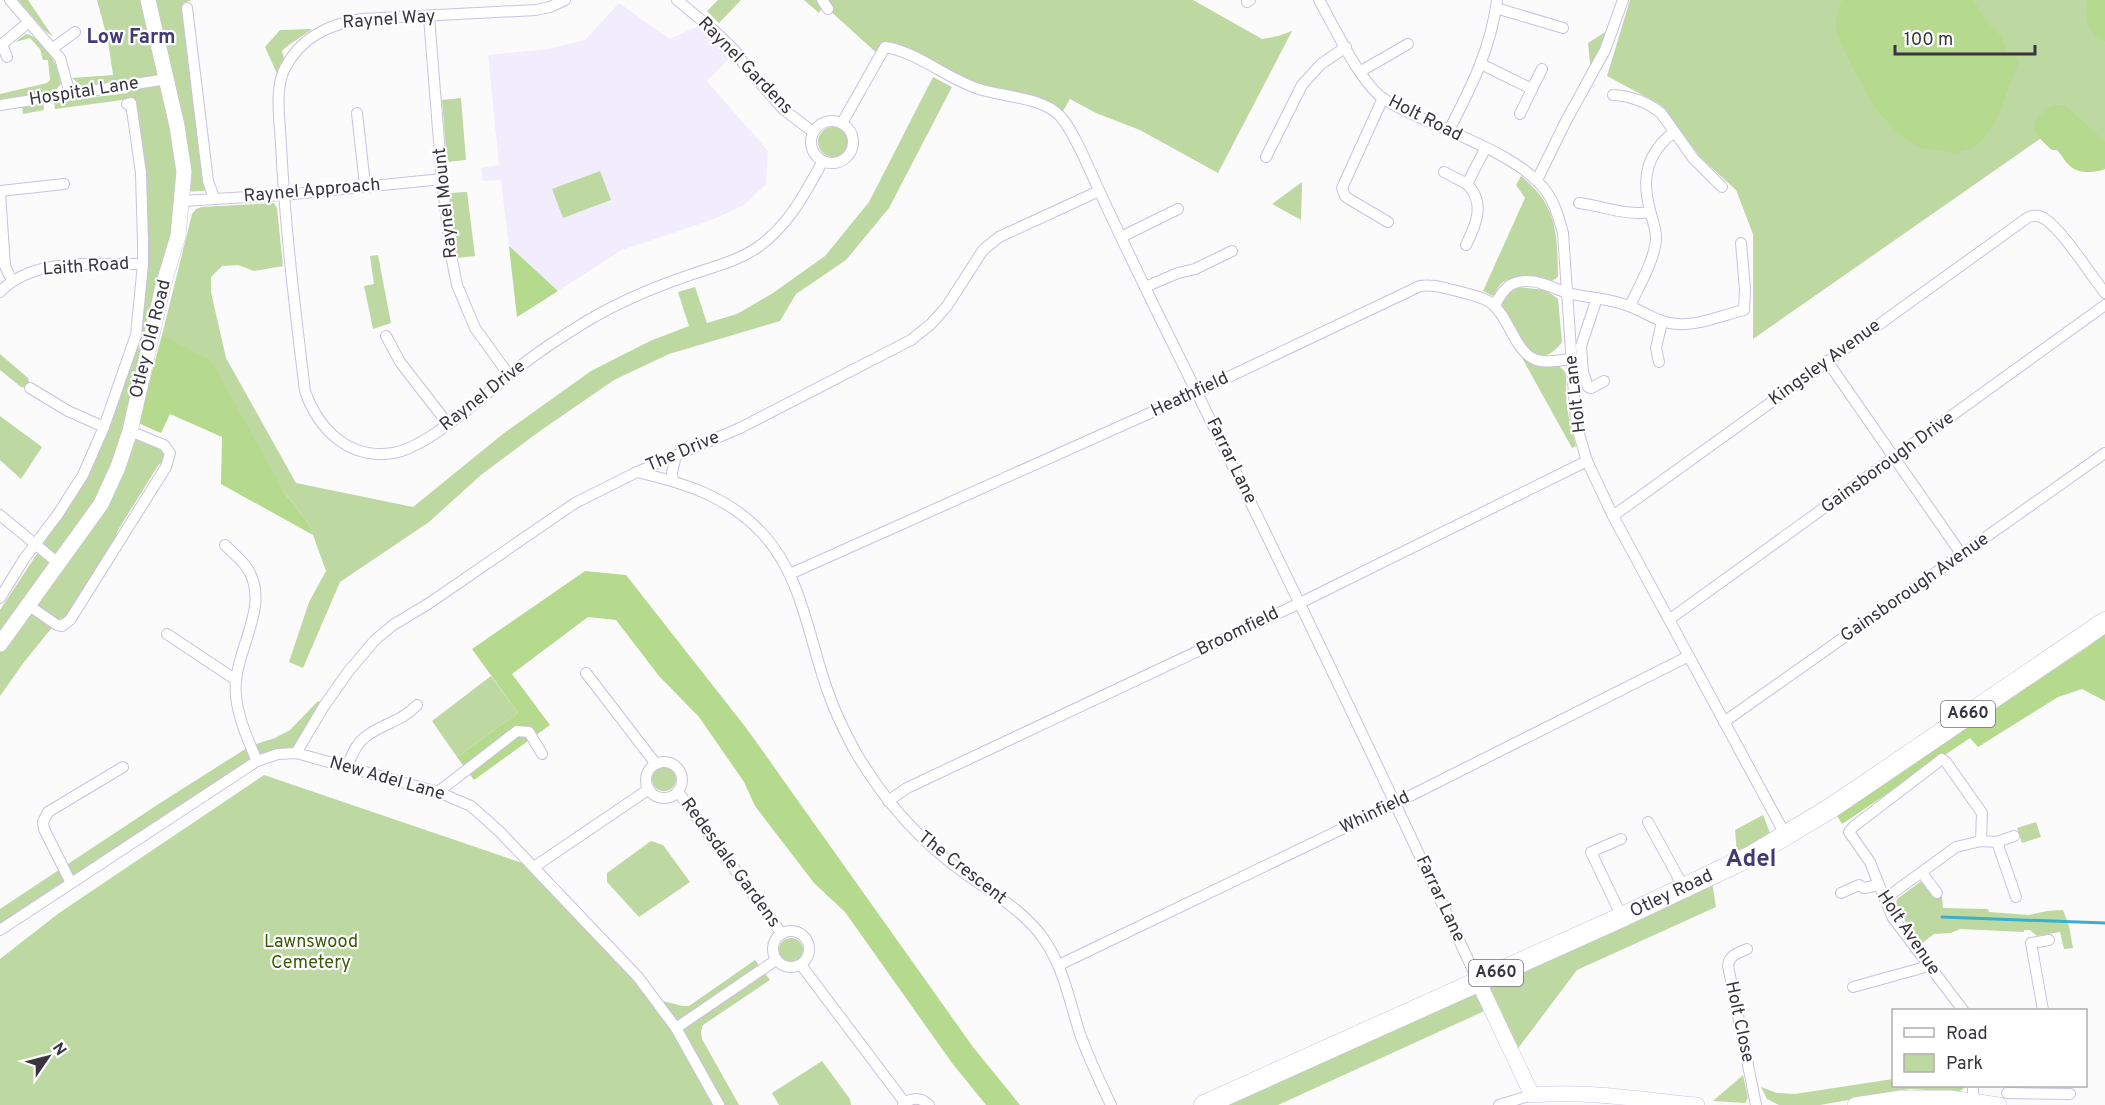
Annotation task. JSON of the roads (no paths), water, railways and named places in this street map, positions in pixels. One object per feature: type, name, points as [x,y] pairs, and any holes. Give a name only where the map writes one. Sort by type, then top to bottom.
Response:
[{"type":"highway","name":"Otley Road","points":[[1204,1105],[1622,917],[1751,856],[1786,836],[2105,622]]},
{"type":"street","points":[[10,0],[53,48],[63,65],[70,94]]},
{"type":"street","name":"Otley Old Road","points":[[0,644],[100,504],[118,466],[130,431],[163,286],[178,236],[184,172],[177,126],[148,0]]},
{"type":"street","name":"Raynel Way","points":[[284,195],[280,84],[284,70],[293,55],[316,33],[344,21],[536,10],[565,0]]},
{"type":"street","name":"Raynel Gardens","points":[[676,0],[718,34],[783,109],[813,132]]},
{"type":"street","name":"Holt Road","points":[[1319,0],[1361,71],[1374,90],[1383,98],[1506,159],[1537,180]]},
{"type":"street","points":[[1537,180],[1605,50],[1623,0]]},
{"type":"street","points":[[1449,130],[1488,47],[1496,4],[1563,28]]},
{"type":"street","points":[[187,8],[208,181],[214,198]]},
{"type":"street","name":"Raynel Mount","points":[[429,16],[442,178],[451,255],[464,305],[475,328],[509,375]]},
{"type":"street","points":[[7,57],[1,44],[29,22]]},
{"type":"street","points":[[53,48],[75,32]]},
{"type":"street","points":[[1361,71],[1408,44]]},
{"type":"street","name":"Farrar Lane","points":[[842,123],[885,47],[896,48],[978,89],[1038,102],[1060,116],[1077,143],[1300,603],[1478,981]]},
{"type":"street","points":[[1266,157],[1302,86],[1321,63],[1346,47]]},
{"type":"street","points":[[1481,64],[1532,89]]},
{"type":"street","points":[[1520,114],[1542,69]]},
{"type":"street","name":"Hospital Lane","points":[[0,105],[167,79]]},
{"type":"street","points":[[1613,95],[1630,96],[1655,108],[1693,158],[1722,187]]},
{"type":"street","points":[[1383,98],[1342,188],[1349,199],[1388,222]]},
{"type":"street","name":"Otley Old Road","points":[[0,598],[34,543],[58,514],[83,475],[104,427],[136,334],[143,264],[141,173],[131,103],[127,104]]},
{"type":"street","points":[[357,113],[365,185]]},
{"type":"street","points":[[829,121],[842,123],[852,134],[852,148],[844,159],[830,163],[823,161],[818,157],[812,145],[813,132],[829,121]]},
{"type":"street","points":[[1630,306],[1654,250],[1655,228],[1645,191],[1646,174],[1655,149],[1674,132]]},
{"type":"street","points":[[1467,184],[1485,149]]},
{"type":"street","name":"Raynel Drive","points":[[284,195],[305,391],[317,419],[347,446],[378,454],[394,453],[409,449],[428,439],[509,375],[566,335],[614,307],[645,292],[716,267],[756,249],[783,226],[823,161]]},
{"type":"street","points":[[1444,172],[1467,184],[1476,197],[1478,211],[1475,227],[1466,245]]},
{"type":"street","name":"Raynel Approach","points":[[182,201],[284,195],[442,178]]},
{"type":"street","name":"Holt Lane","points":[[1537,180],[1555,205],[1563,233],[1576,424],[1587,461],[1613,516],[1786,836]]},
{"type":"street","points":[[12,281],[5,266],[0,192],[64,184]]},
{"type":"street","name":"The Drive","points":[[296,753],[324,706],[348,672],[375,640],[393,625],[428,604],[575,503],[637,472],[740,428],[911,340],[939,315],[983,250],[999,237],[1099,190]]},
{"type":"street","points":[[1579,203],[1606,206],[1628,214],[1650,212]]},
{"type":"street","points":[[1121,237],[1178,209]]},
{"type":"street","name":"Kingsley Avenue","points":[[1613,516],[2027,218],[2038,216],[2046,220],[2105,293]]},
{"type":"street","points":[[1571,359],[1540,361],[1532,359],[1525,353],[1507,322],[1494,306],[1505,289],[1514,283],[1537,282],[1568,293],[1630,306],[1662,322],[1690,324],[1744,310],[1745,289],[1741,243]]},
{"type":"street","points":[[1145,286],[1195,269],[1232,251]]},
{"type":"street","name":"Laith Road","points":[[0,292],[12,281],[33,271],[54,266],[143,264]]},
{"type":"street","name":"Heathfield","points":[[790,574],[1197,392],[1420,286],[1435,285],[1486,300],[1494,306]]},
{"type":"street","points":[[1597,298],[1581,346],[1583,372],[1588,387],[1591,388],[1604,381]]},
{"type":"street","name":"Gainsborough Drive","points":[[1670,620],[2105,305]]},
{"type":"street","points":[[1659,362],[1656,348],[1662,322]]},
{"type":"street","points":[[386,336],[400,362],[448,424]]},
{"type":"street","points":[[1827,361],[1962,555]]},
{"type":"street","points":[[30,388],[68,411],[104,427]]},
{"type":"street","points":[[28,605],[57,625],[62,626],[70,620],[166,467],[170,453],[164,445],[130,431]]},
{"type":"street","name":"Gainsborough Avenue","points":[[1724,722],[2105,453]]},
{"type":"street","points":[[673,481],[672,473],[676,455]]},
{"type":"street","name":"Broomfield","points":[[888,801],[907,788],[1300,603],[1587,461]]},
{"type":"street","name":"The Crescent","points":[[637,472],[710,494],[734,508],[762,533],[790,574],[800,597],[827,690],[855,751],[888,801],[914,831],[946,859],[1023,916],[1042,937],[1059,965],[1094,1070],[1111,1105]]},
{"type":"street","points":[[0,515],[58,562]]},
{"type":"street","points":[[225,545],[245,566],[256,591],[255,610],[236,680],[238,708],[257,761]]},
{"type":"street","points":[[167,634],[236,680]]},
{"type":"street","name":"Whinfield","points":[[1059,965],[1396,803],[1689,656]]},
{"type":"street","name":"Redesdale Gardens","points":[[586,673],[656,764],[669,763],[680,771],[682,783],[678,792],[667,798],[659,797],[649,789]]},
{"type":"street","points":[[347,766],[356,746],[363,738],[405,717],[417,705]]},
{"type":"street","points":[[438,792],[517,732],[529,732],[542,754]]},
{"type":"street","name":"New Adel Lane","points":[[0,930],[257,761],[278,754],[296,753],[438,792],[471,806],[553,886],[638,977],[676,1028],[719,1105]]},
{"type":"street","points":[[1879,885],[1870,862],[1849,832],[1942,759],[1982,813],[1981,841]]},
{"type":"street","points":[[534,867],[649,789],[647,775],[656,764]]},
{"type":"street","points":[[71,883],[44,829],[45,817],[48,812],[123,767]]},
{"type":"street","name":"Redesdale Gardens","points":[[678,792],[782,934]]},
{"type":"street","points":[[1648,822],[1684,888]]},
{"type":"street","points":[[1886,898],[1956,847],[1981,841],[1997,842],[2014,836]]},
{"type":"street","points":[[1621,839],[1591,852],[1622,917]]},
{"type":"street","points":[[1997,842],[2016,897]]},
{"type":"street","points":[[1922,873],[1936,893]]},
{"type":"street","name":"Holt Avenue","points":[[1841,893],[1859,885],[1864,888],[1879,885],[1893,918],[1961,1009]]},
{"type":"street","name":"Redesdale Gardens","points":[[776,960],[772,951],[774,941],[782,934],[795,932],[801,934],[808,943],[808,954],[801,965]]},
{"type":"street","points":[[2039,1009],[2031,943],[2049,940]]},
{"type":"street","name":"Holt Close","points":[[1747,949],[1732,956],[1728,960],[1728,966],[1756,1105]]},
{"type":"street","points":[[676,1028],[776,960],[789,968],[801,965],[904,1104],[917,1099],[929,1105]]},
{"type":"street","points":[[1853,987],[1929,966]]},
{"type":"street","points":[[1478,981],[1532,1095]]},
{"type":"street","points":[[1973,1087],[1973,1101]]},
{"type":"street","points":[[1855,1105],[1902,1098],[1911,1102],[1950,1098],[1973,1101],[2062,1092]]},
{"type":"street","points":[[1499,1105],[1532,1095],[1605,1094],[1697,1105]]},
{"type":"waterway","points":[[1942,917],[2105,923]]},
{"type":"district","name":"Low Farm","points":[[131,38]]},
{"type":"district","name":"Adel","points":[[1751,860]]},
{"type":"park label","name":"Lawnswood Cemetery","points":[[311,952]]}]
